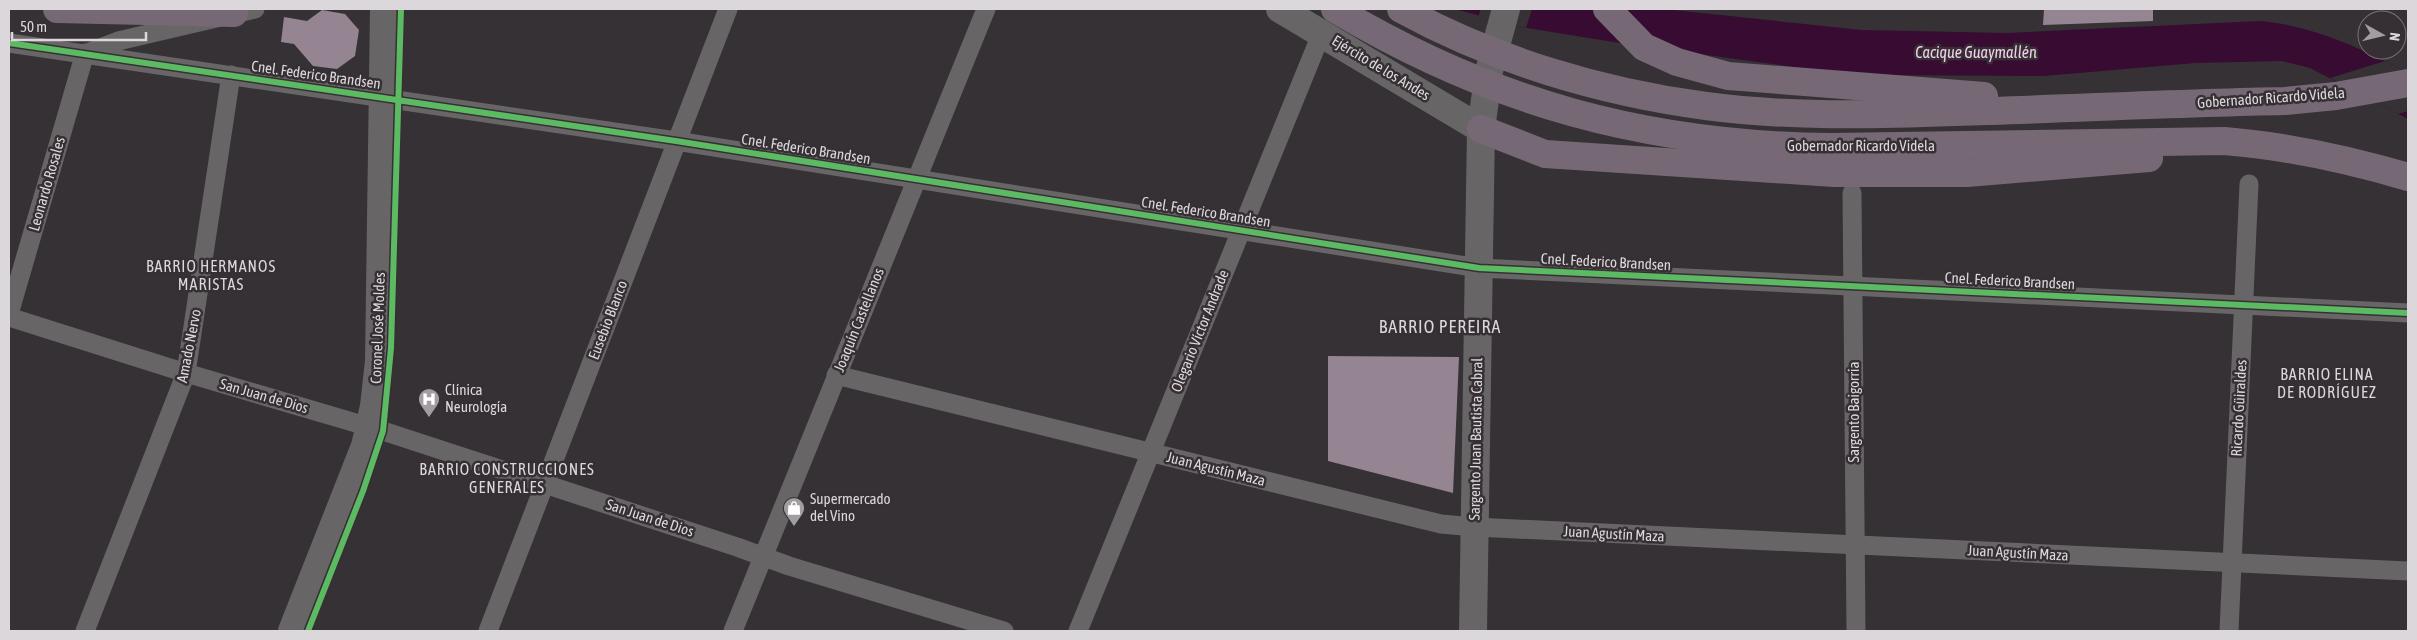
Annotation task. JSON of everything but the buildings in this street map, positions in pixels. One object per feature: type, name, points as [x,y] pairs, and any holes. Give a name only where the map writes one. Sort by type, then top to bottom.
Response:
[{"type":"highway","points":[[57,9],[245,11]]},
{"type":"highway","name":"Gobernador Ricardo Videla","points":[[1335,9],[1367,28],[1435,63],[1504,92],[1568,113],[1716,142],[1777,147],[1888,147],[2208,141],[2276,145],[2408,176]]},
{"type":"highway","name":"Gobernador Ricardo Videla","points":[[1401,9],[1457,37],[1520,61],[1602,86],[1659,99],[1756,111],[1890,114],[2130,107],[2285,100],[2356,92],[2408,83]]},
{"type":"highway","points":[[1607,9],[1644,47],[1677,62],[1728,76],[2130,107]]},
{"type":"highway","points":[[1482,129],[1545,154],[1834,173],[1966,174],[2049,168],[2276,145]]},
{"type":"street","name":"Coronel José Moldes","points":[[292,631],[358,467],[370,427],[379,361],[384,9]]},
{"type":"street","name":"Eusebio Blanco","points":[[488,631],[546,485],[728,9]]},
{"type":"street","name":"Joaquín Castellanos","points":[[733,631],[915,179],[986,9]]},
{"type":"street","name":"Ejército de los Andes","points":[[1280,9],[1322,32],[1482,129]]},
{"type":"street","points":[[85,54],[118,41],[245,11]]},
{"type":"street","name":"Sargento Juan Bautista Cabral","points":[[1474,631],[1482,129],[1489,71],[1503,16]]},
{"type":"street","name":"Olegario Víctor Andrade","points":[[1078,631],[1322,32]]},
{"type":"street","name":"Cnel. Federico Brandsen","points":[[9,43],[676,141],[1479,268],[2408,313]]},
{"type":"street","name":"Leonardo Rosales","points":[[9,316],[85,54]]},
{"type":"street","name":"Amado Nervo","points":[[84,631],[186,373],[231,75]]},
{"type":"street","name":"Ricardo Güiraldes","points":[[2229,631],[2250,184]]},
{"type":"street","name":"Sargento Baigorria","points":[[1852,193],[1856,631]]},
{"type":"street","name":"San Juan de Dios","points":[[9,316],[186,373],[370,427],[764,556],[1004,631]]},
{"type":"street","name":"Juan Agustín Maza","points":[[836,375],[1441,524],[2408,571]]},
{"type":"water","name":"Cacique Guaymallén","points":[[1455,9],[1664,9],[1861,30],[2007,33],[2260,21],[2318,33],[2357,48],[2357,60],[2382,60],[2408,73],[2408,119],[2310,68],[2282,61],[2195,63],[2044,76],[1874,75],[1824,71],[1626,44],[1521,27]]},
{"type":"pier","points":[[1481,9],[1532,9],[1526,28],[1478,17]]},
{"type":"pier","points":[[2385,61],[2408,73],[2408,111],[2398,114],[2330,78]]},
{"type":"cycle path","points":[[308,631],[363,491],[383,431],[391,348],[401,9]]},
{"type":"cycle path","points":[[9,43],[676,141],[1479,268],[2408,313]]},
{"type":"place","name":"Clínica Neurología","points":[[429,418]]},
{"type":"place","name":"Supermercado del Vino","points":[[794,527]]},
{"type":"district","name":"BARRIO HERMANOS MARISTAS","points":[[211,275]]},
{"type":"district","name":"BARRIO PEREIRA","points":[[1440,327]]},
{"type":"district","name":"BARRIO ELINA DE RODRÍGUEZ","points":[[2327,383]]},
{"type":"district","name":"BARRIO CONSTRUCCIONES GENERALES","points":[[507,478]]}]
